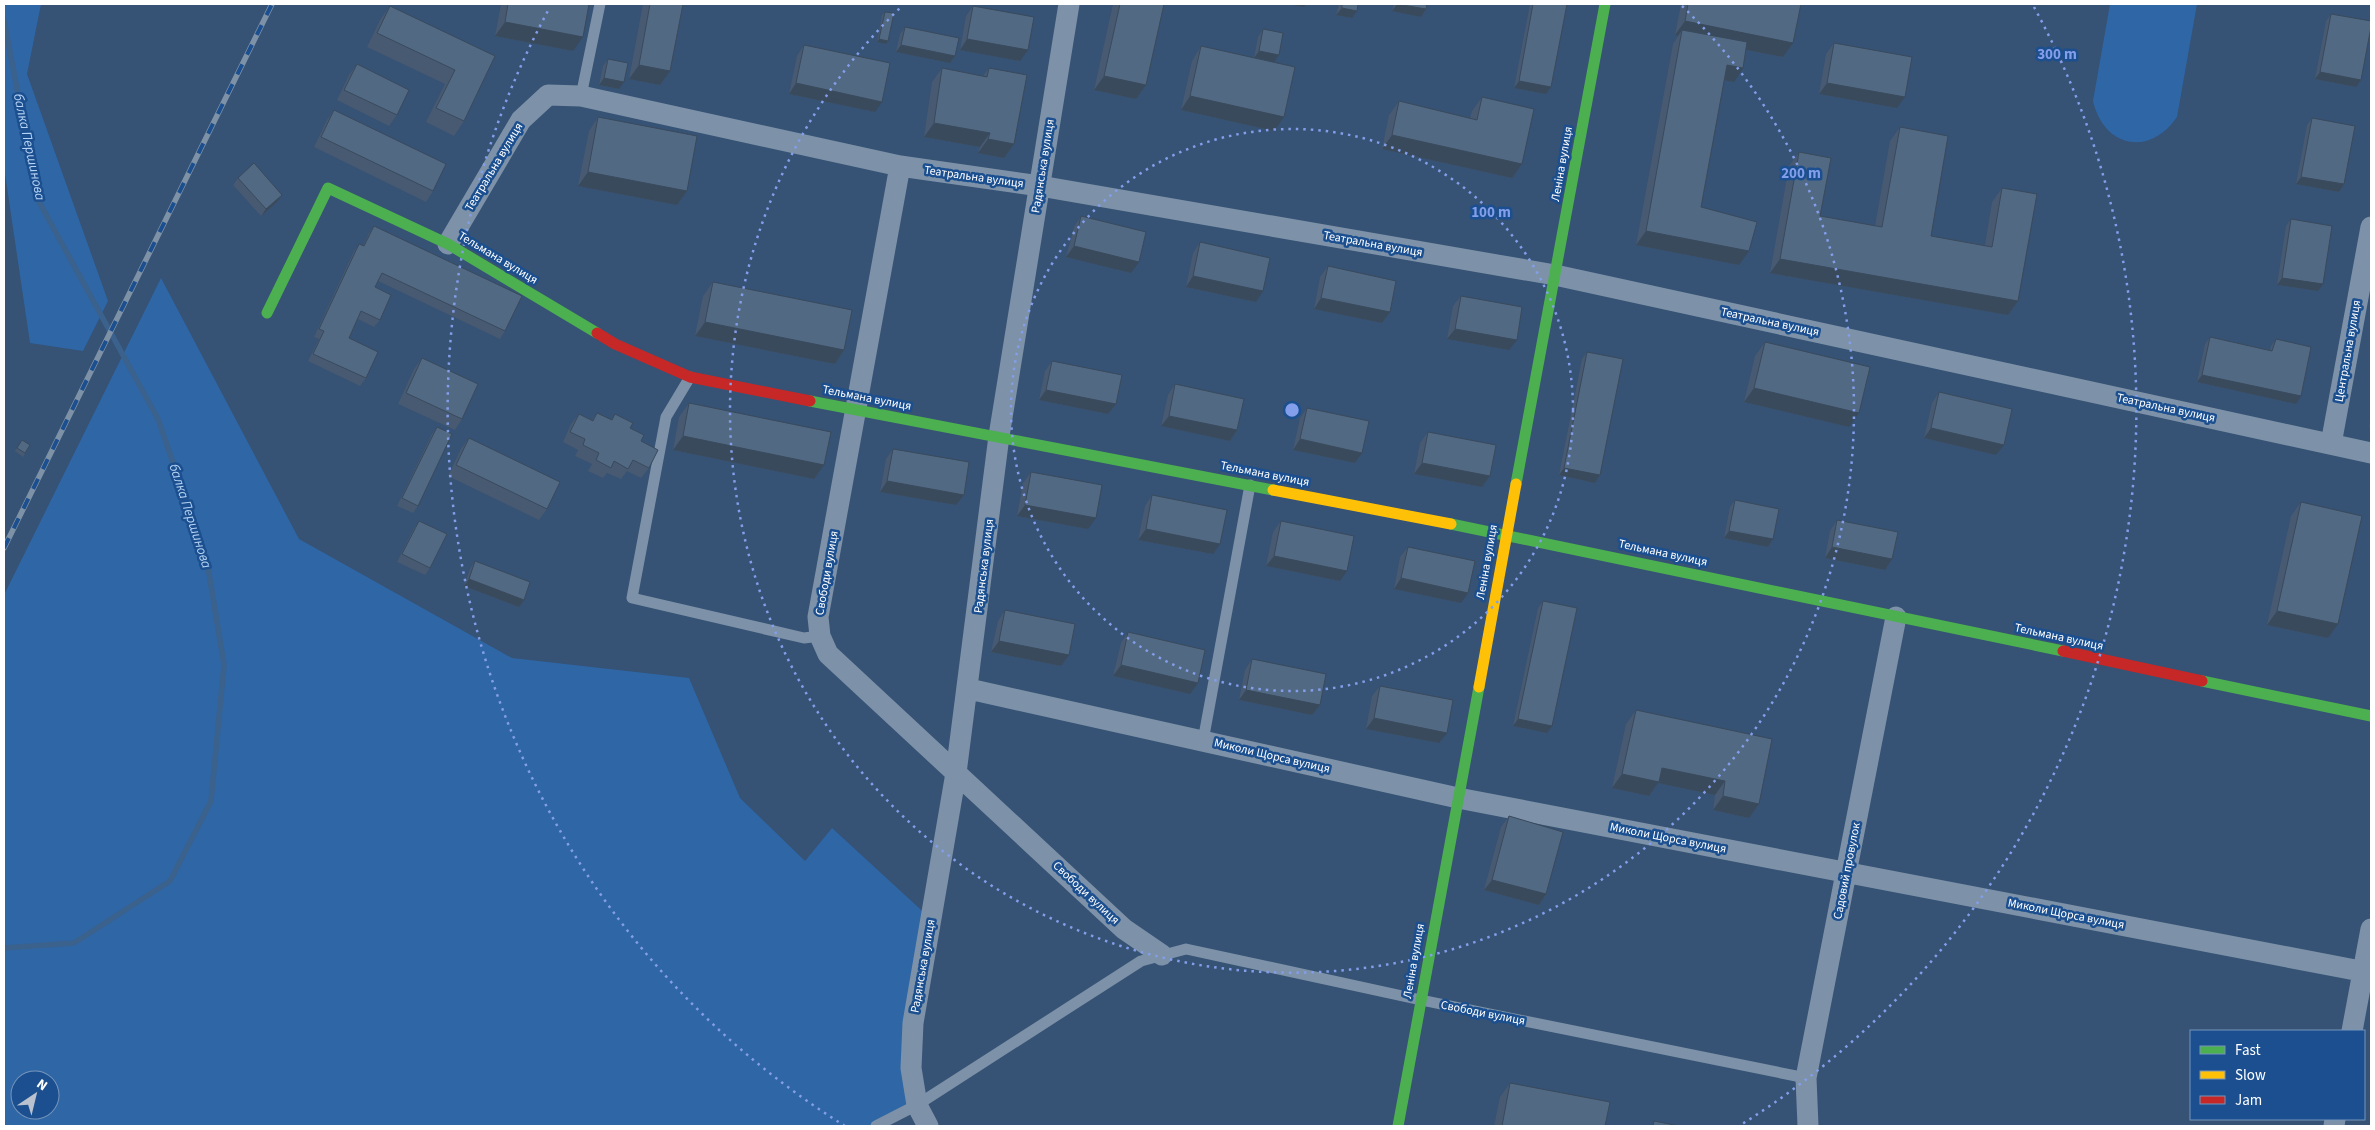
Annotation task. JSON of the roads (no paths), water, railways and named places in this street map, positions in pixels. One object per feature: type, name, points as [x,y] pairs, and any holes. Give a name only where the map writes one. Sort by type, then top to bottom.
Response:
[{"type":"street","name":"Радянська вулиця","points":[[928,1126],[917,1105],[911,1068],[913,1023],[956,773],[1000,436],[1069,4]]},
{"type":"street","name":"Леніна вулиця","points":[[1398,1126],[1605,4]]},
{"type":"street","name":"Театральна вулиця","points":[[448,244],[521,120],[548,95],[581,96],[900,166],[1040,186],[1555,276],[2371,453]]},
{"type":"street","name":"Свободи вулиця","points":[[900,166],[857,411],[818,617],[820,636],[828,654],[1124,929],[1162,955]]},
{"type":"street","name":"Тельмана вулиця","points":[[267,313],[328,188],[448,244],[615,344],[690,377],[857,411],[1000,436],[1506,534],[2371,716]]},
{"type":"street","name":"Центральна вулиця","points":[[2331,444],[2371,228]]},
{"type":"street","name":"Садовий провулок","points":[[1808,1126],[1806,1078],[1896,617]]},
{"type":"street","name":"Миколи Щорса вулиця","points":[[968,689],[1458,798],[2368,972]]},
{"type":"street","points":[[2352,1030],[2368,972],[2371,929]]},
{"type":"lane","points":[[581,96],[600,4]]},
{"type":"lane","points":[[690,377],[666,417],[632,598],[804,638],[820,636]]},
{"type":"lane","points":[[1203,741],[1250,485]]},
{"type":"lane","name":"Свободи вулиця","points":[[876,1126],[917,1105],[1141,961],[1186,949],[1421,1000],[1806,1078]]},
{"type":"waterway","name":"балка Першинова","points":[[4,20],[38,200],[158,419],[207,561],[224,665],[211,801],[170,881],[74,943],[4,948]]},
{"type":"railway","points":[[4,548],[272,4]]}]
